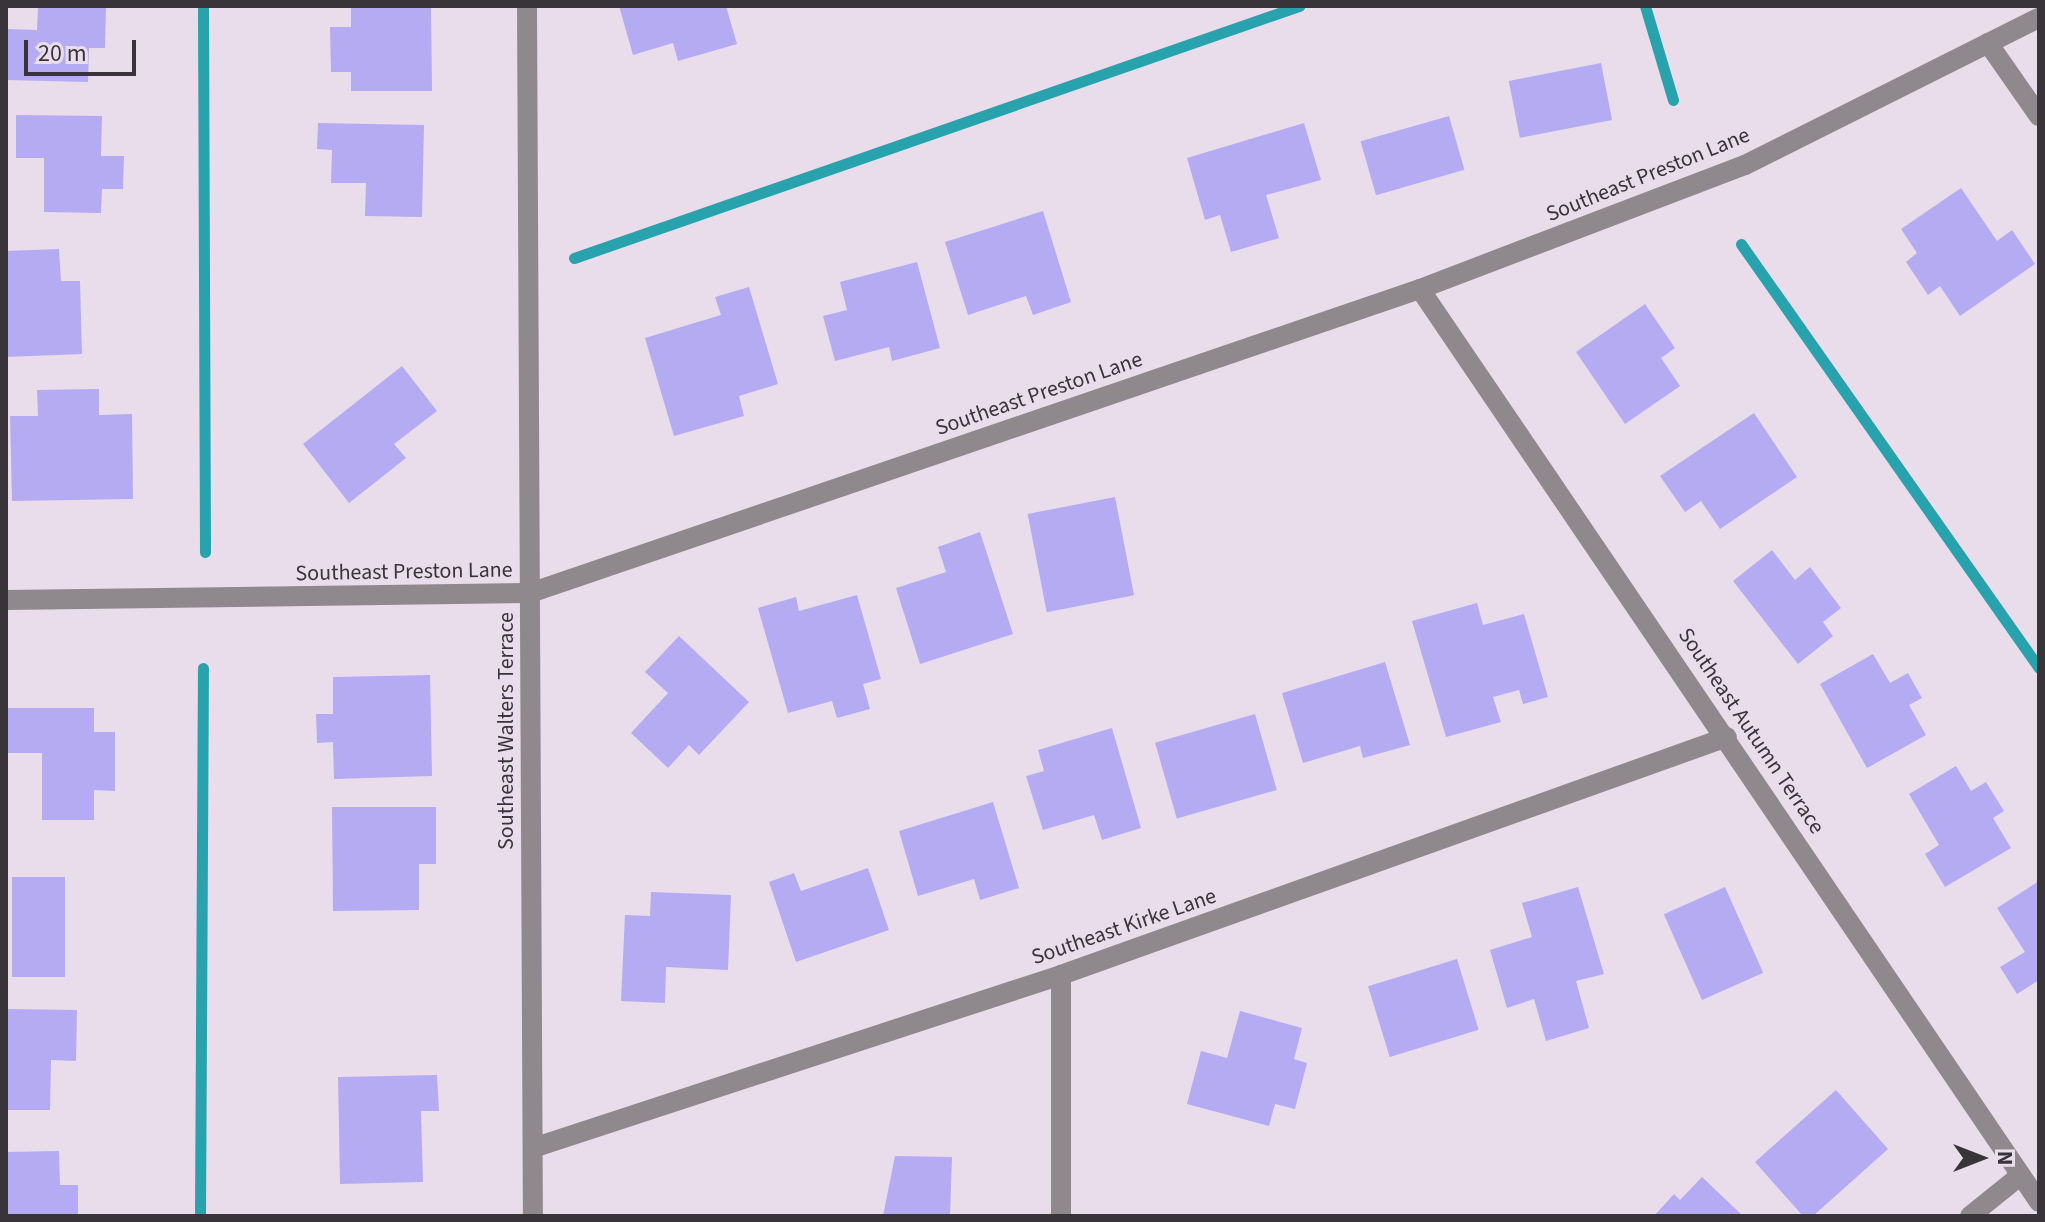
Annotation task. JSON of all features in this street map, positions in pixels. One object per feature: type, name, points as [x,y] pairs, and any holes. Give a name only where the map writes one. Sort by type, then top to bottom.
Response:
[{"type":"street","name":"Southeast Walters Terrace","points":[[527,6],[533,1216]]},
{"type":"street","name":"Southeast Preston Lane","points":[[6,600],[530,593],[1420,289],[1745,165],[2039,18]]},
{"type":"street","points":[[1988,43],[2039,116]]},
{"type":"street","name":"Southeast Autumn Terrace","points":[[1420,289],[1727,737],[2039,1202]]},
{"type":"street","name":"Southeast Kirke Lane","points":[[533,1148],[1061,975],[1727,737]]},
{"type":"street","points":[[1061,975],[1061,1216]]},
{"type":"street","points":[[1970,1216],[2021,1175]]},
{"type":"building","points":[[38,6],[106,6],[105,48],[89,48],[88,82],[6,80],[6,29],[37,30]]},
{"type":"building","points":[[351,6],[431,6],[432,91],[351,91],[351,72],[331,72],[330,27],[351,27]]},
{"type":"building","points":[[619,6],[726,6],[737,44],[678,61],[673,43],[633,55]]},
{"type":"building","points":[[1601,63],[1612,120],[1520,138],[1509,81]]},
{"type":"building","points":[[16,115],[102,116],[101,156],[124,156],[123,189],[102,189],[101,213],[44,212],[44,158],[16,158]]},
{"type":"building","points":[[1449,116],[1464,170],[1376,195],[1361,141]]},
{"type":"building","points":[[318,123],[424,125],[422,217],[365,216],[366,183],[331,183],[332,150],[317,149]]},
{"type":"building","points":[[1304,123],[1321,180],[1266,195],[1279,238],[1231,252],[1220,215],[1205,220],[1187,158]]},
{"type":"building","points":[[1961,188],[1997,241],[2012,230],[2035,264],[1960,316],[1940,286],[1928,295],[1906,262],[1917,253],[1901,229]]},
{"type":"building","points":[[1043,211],[1071,302],[1033,315],[1026,296],[968,315],[945,242]]},
{"type":"building","points":[[59,249],[61,281],[80,281],[82,354],[6,357],[6,251]]},
{"type":"building","points":[[917,262],[940,348],[892,361],[889,347],[835,361],[823,316],[847,310],[840,282]]},
{"type":"building","points":[[749,287],[778,384],[739,396],[744,416],[674,436],[645,338],[721,315],[715,297]]},
{"type":"building","points":[[1645,304],[1675,348],[1661,358],[1680,386],[1625,424],[1576,352]]},
{"type":"building","points":[[402,366],[437,411],[394,444],[406,458],[349,503],[303,444]]},
{"type":"building","points":[[99,389],[99,415],[132,414],[133,499],[12,501],[10,416],[38,416],[37,390]]},
{"type":"building","points":[[1754,413],[1797,477],[1720,529],[1701,501],[1685,512],[1660,476]]},
{"type":"building","points":[[1115,497],[1134,595],[1047,612],[1028,514]]},
{"type":"building","points":[[980,532],[1013,634],[920,664],[896,588],[946,572],[938,547]]},
{"type":"building","points":[[1772,550],[1795,580],[1810,567],[1841,608],[1823,622],[1833,636],[1798,664],[1733,581]]},
{"type":"building","points":[[857,595],[881,679],[863,684],[870,709],[837,718],[832,701],[788,713],[758,608],[796,597],[799,611]]},
{"type":"building","points":[[1477,603],[1483,625],[1524,614],[1548,697],[1523,704],[1519,690],[1493,697],[1501,722],[1446,737],[1412,621]]},
{"type":"building","points":[[679,636],[749,702],[699,755],[689,745],[668,768],[631,733],[668,693],[645,672]]},
{"type":"building","points":[[1873,654],[1890,683],[1908,673],[1922,698],[1909,705],[1926,735],[1867,768],[1820,684]]},
{"type":"building","points":[[1385,662],[1410,745],[1363,758],[1360,746],[1303,763],[1282,693]]},
{"type":"building","points":[[430,675],[432,776],[334,779],[333,742],[317,743],[316,714],[333,714],[333,677]]},
{"type":"building","points":[[6,708],[94,708],[94,732],[115,732],[115,791],[94,790],[94,820],[42,820],[42,753],[6,753]]},
{"type":"building","points":[[1255,714],[1277,790],[1177,819],[1155,743]]},
{"type":"building","points":[[1112,728],[1141,828],[1102,840],[1094,815],[1043,830],[1026,776],[1044,771],[1038,750]]},
{"type":"building","points":[[1956,766],[1971,791],[1986,782],[2004,811],[1993,818],[2011,848],[1945,887],[1925,854],[1939,845],[1909,794]]},
{"type":"building","points":[[993,802],[1019,888],[980,900],[974,879],[918,896],[899,831]]},
{"type":"building","points":[[332,807],[436,807],[436,864],[419,864],[419,910],[333,911]]},
{"type":"building","points":[[868,868],[889,930],[796,962],[769,882],[794,873],[801,891]]},
{"type":"building","points":[[12,877],[65,877],[65,977],[12,977]]},
{"type":"building","points":[[2039,881],[2039,980],[2017,994],[2000,967],[2025,952],[1997,908]]},
{"type":"building","points":[[1578,887],[1604,974],[1576,981],[1589,1028],[1546,1041],[1534,999],[1507,1008],[1490,950],[1532,937],[1522,903]]},
{"type":"building","points":[[1725,887],[1763,973],[1702,1000],[1664,914]]},
{"type":"building","points":[[651,892],[731,895],[728,970],[666,967],[665,1003],[621,1001],[625,915],[650,916]]},
{"type":"building","points":[[1457,959],[1479,1030],[1390,1057],[1368,986]]},
{"type":"building","points":[[6,1009],[77,1010],[76,1061],[51,1060],[50,1110],[6,1110]]},
{"type":"building","points":[[1240,1011],[1302,1028],[1294,1059],[1307,1063],[1295,1109],[1275,1104],[1269,1126],[1187,1104],[1201,1051],[1227,1058]]},
{"type":"building","points":[[437,1075],[439,1111],[421,1111],[423,1182],[340,1184],[338,1077]]},
{"type":"building","points":[[1836,1090],[1888,1149],[1813,1216],[1803,1216],[1755,1162]]},
{"type":"building","points":[[59,1151],[60,1185],[78,1185],[78,1216],[6,1216],[6,1152]]},
{"type":"building","points":[[895,1156],[952,1157],[950,1216],[883,1216]]},
{"type":"building","points":[[1702,1177],[1743,1216],[1654,1216],[1674,1194],[1680,1200]]},
{"type":"waterway","points":[[203,6],[205,552]]},
{"type":"waterway","points":[[574,258],[1299,6]]},
{"type":"waterway","points":[[1645,6],[1673,100]]},
{"type":"waterway","points":[[1741,244],[2039,668]]},
{"type":"waterway","points":[[200,1216],[203,668]]}]
